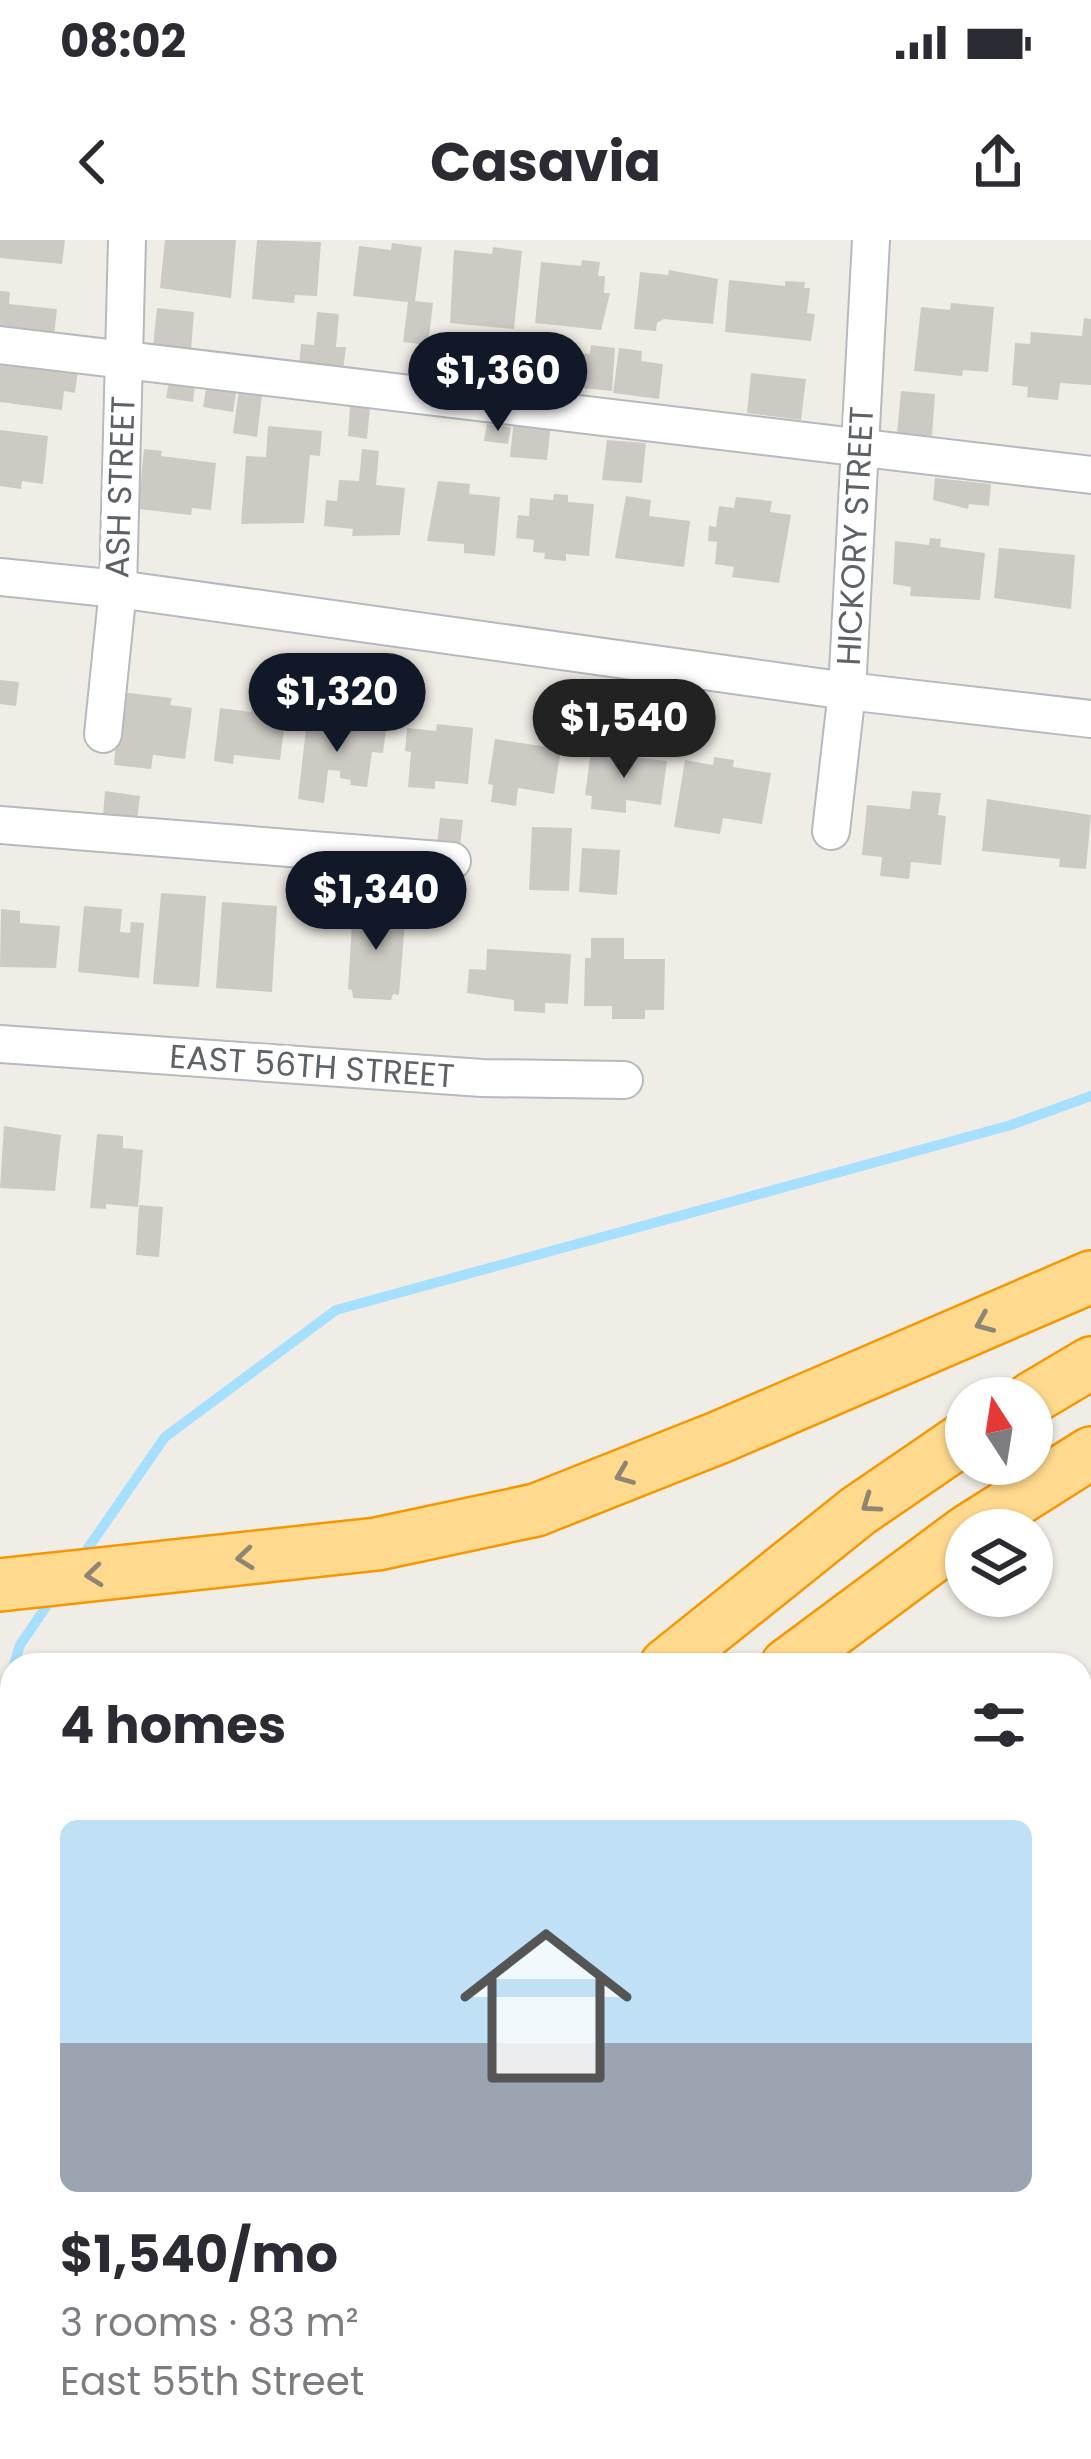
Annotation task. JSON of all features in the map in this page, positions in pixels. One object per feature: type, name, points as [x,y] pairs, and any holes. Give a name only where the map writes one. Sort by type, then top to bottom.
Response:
[{"type":"highway","points":[[0,1585],[377,1544],[536,1510],[720,1437],[1091,1277]]},
{"type":"highway","points":[[1053,1385],[1091,1363]]},
{"type":"highway","points":[[680,1653],[746,1596],[945,1452]]},
{"type":"highway","points":[[1003,1509],[1091,1454]]},
{"type":"highway","points":[[803,1653],[945,1548]]},
{"type":"street","name":"ASH STREET","points":[[103,734],[118,589],[127,240]]},
{"type":"street","name":"HICKORY STREET","points":[[831,831],[847,691],[871,240]]},
{"type":"street","points":[[0,345],[1091,475]]},
{"type":"street","points":[[0,577],[118,589],[847,691],[1091,719]]},
{"type":"street","points":[[0,825],[452,861]]},
{"type":"street","name":"EAST 56TH STREET","points":[[0,1044],[482,1078],[624,1080]]},
{"type":"building","points":[[0,240],[65,240],[62,264],[0,258]]},
{"type":"building","points":[[165,240],[236,240],[231,298],[160,288]]},
{"type":"building","points":[[257,240],[321,242],[317,296],[295,295],[294,303],[252,299]]},
{"type":"building","points":[[392,243],[422,247],[415,301],[433,303],[428,345],[403,342],[408,302],[353,296],[359,246],[391,250]]},
{"type":"building","points":[[493,247],[522,251],[514,329],[450,323],[454,250],[492,254]]},
{"type":"building","points":[[582,260],[600,262],[598,276],[605,276],[604,293],[610,293],[601,330],[535,323],[541,262],[581,266]]},
{"type":"building","points":[[669,270],[718,279],[713,324],[664,319],[657,323],[656,331],[634,329],[640,272],[668,275]]},
{"type":"building","points":[[729,280],[785,286],[785,281],[805,282],[804,288],[810,288],[807,313],[815,314],[811,341],[725,332]]},
{"type":"building","points":[[0,291],[10,292],[9,304],[57,309],[54,336],[0,331]]},
{"type":"building","points":[[951,303],[994,307],[988,372],[963,370],[962,376],[914,371],[921,307],[950,310]]},
{"type":"building","points":[[157,308],[194,312],[191,350],[153,347]]},
{"type":"building","points":[[317,312],[339,314],[336,347],[346,347],[343,370],[299,366],[301,344],[314,345]]},
{"type":"building","points":[[1084,318],[1091,319],[1091,385],[1060,383],[1058,400],[1027,397],[1028,387],[1012,385],[1015,343],[1030,344],[1031,332],[1082,336]]},
{"type":"building","points":[[591,345],[615,348],[612,391],[573,387],[577,353],[590,354]]},
{"type":"building","points":[[619,348],[642,351],[641,361],[663,364],[659,399],[613,393]]},
{"type":"building","points":[[0,359],[78,370],[75,393],[64,391],[62,410],[0,402]]},
{"type":"building","points":[[751,373],[806,379],[801,420],[747,413]]},
{"type":"building","points":[[169,382],[195,386],[193,402],[166,398]]},
{"type":"building","points":[[207,383],[237,387],[233,412],[203,407]]},
{"type":"building","points":[[240,383],[263,386],[257,437],[233,433]]},
{"type":"building","points":[[901,391],[935,394],[932,436],[897,433]]},
{"type":"building","points":[[350,406],[370,407],[367,439],[348,436]]},
{"type":"building","points":[[514,420],[551,423],[547,460],[510,457]]},
{"type":"building","points":[[487,424],[511,427],[508,444],[484,441]]},
{"type":"building","points":[[268,426],[322,431],[320,456],[310,455],[304,523],[241,524],[246,456],[266,457]]},
{"type":"building","points":[[0,430],[48,436],[43,484],[22,481],[21,489],[0,486]]},
{"type":"building","points":[[607,440],[646,443],[642,483],[602,480]]},
{"type":"building","points":[[144,449],[162,451],[161,456],[216,463],[211,510],[192,508],[191,515],[138,509]]},
{"type":"building","points":[[362,449],[379,451],[376,485],[405,488],[400,535],[352,536],[353,529],[324,526],[326,500],[337,501],[339,480],[359,481]]},
{"type":"building","points":[[935,478],[991,484],[989,506],[969,504],[968,509],[933,500]]},
{"type":"building","points":[[438,481],[470,484],[469,494],[500,497],[495,556],[464,553],[464,544],[427,541]]},
{"type":"building","points":[[554,494],[568,495],[568,502],[594,504],[589,556],[544,559],[545,553],[533,552],[534,540],[516,538],[518,515],[529,516],[530,498],[553,500]]},
{"type":"building","points":[[626,496],[651,500],[649,516],[690,521],[684,567],[615,558]]},
{"type":"building","points":[[736,497],[772,501],[770,512],[791,515],[779,583],[732,577],[734,567],[715,564],[717,542],[708,541],[709,526],[716,527],[719,506],[734,508]]},
{"type":"building","points":[[930,538],[941,539],[940,547],[985,553],[980,600],[910,596],[911,587],[893,584],[895,541],[929,545]]},
{"type":"building","points":[[999,548],[1075,555],[1071,609],[994,598]]},
{"type":"building","points":[[0,680],[19,682],[16,706],[0,704]]},
{"type":"building","points":[[120,692],[172,698],[170,705],[192,708],[185,759],[153,755],[151,769],[114,765]]},
{"type":"building","points":[[253,703],[287,707],[280,760],[234,755],[233,764],[214,761],[220,708],[251,712]]},
{"type":"building","points":[[333,718],[386,730],[383,753],[372,752],[367,787],[350,785],[351,780],[340,778],[340,771],[328,770],[324,803],[298,799],[307,720],[333,723]]},
{"type":"building","points":[[437,724],[473,728],[468,784],[435,781],[435,789],[408,787],[407,728],[436,731]]},
{"type":"building","points":[[495,739],[561,749],[554,794],[518,788],[516,806],[491,802],[493,785],[488,784]]},
{"type":"building","points":[[616,750],[667,761],[661,805],[626,800],[626,813],[591,809],[592,796],[585,795],[591,751],[616,754]]},
{"type":"building","points":[[714,757],[734,760],[733,767],[771,773],[762,824],[723,818],[720,834],[674,827],[685,760],[713,765]]},
{"type":"building","points":[[105,791],[140,796],[137,820],[103,816]]},
{"type":"building","points":[[912,791],[941,793],[938,815],[946,816],[941,865],[911,862],[909,879],[880,876],[882,857],[862,855],[867,805],[910,809]]},
{"type":"building","points":[[987,799],[1091,815],[1086,869],[1059,867],[1060,859],[982,851]]},
{"type":"building","points":[[440,818],[463,820],[460,847],[437,844]]},
{"type":"building","points":[[532,827],[572,828],[569,891],[529,890]]},
{"type":"building","points":[[582,848],[620,850],[617,895],[579,892]]},
{"type":"building","points":[[161,893],[206,896],[199,987],[153,984]]},
{"type":"building","points":[[222,902],[277,906],[272,992],[216,988]]},
{"type":"building","points":[[84,906],[122,909],[120,932],[130,933],[131,922],[144,923],[139,978],[78,972]]},
{"type":"building","points":[[353,907],[406,911],[399,995],[393,994],[391,1000],[353,998],[348,989]]},
{"type":"building","points":[[1,909],[20,911],[20,923],[60,926],[56,968],[0,967]]},
{"type":"building","points":[[591,938],[624,938],[624,959],[665,959],[664,1010],[645,1010],[645,1019],[612,1019],[612,1006],[584,1006],[585,958],[591,958]]},
{"type":"building","points":[[487,949],[571,954],[568,1004],[545,1003],[545,1013],[514,1011],[514,1000],[467,993],[469,969],[486,970]]},
{"type":"building","points":[[4,1126],[61,1135],[55,1191],[0,1188]]},
{"type":"building","points":[[97,1134],[123,1136],[123,1148],[143,1150],[138,1207],[106,1204],[106,1209],[90,1208]]},
{"type":"building","points":[[139,1205],[163,1207],[159,1257],[136,1255]]},
{"type":"waterway","points":[[79,1561],[165,1437],[336,1310],[1011,1125],[1091,1096]]},
{"type":"waterway","points":[[18,1653],[54,1595]]}]
